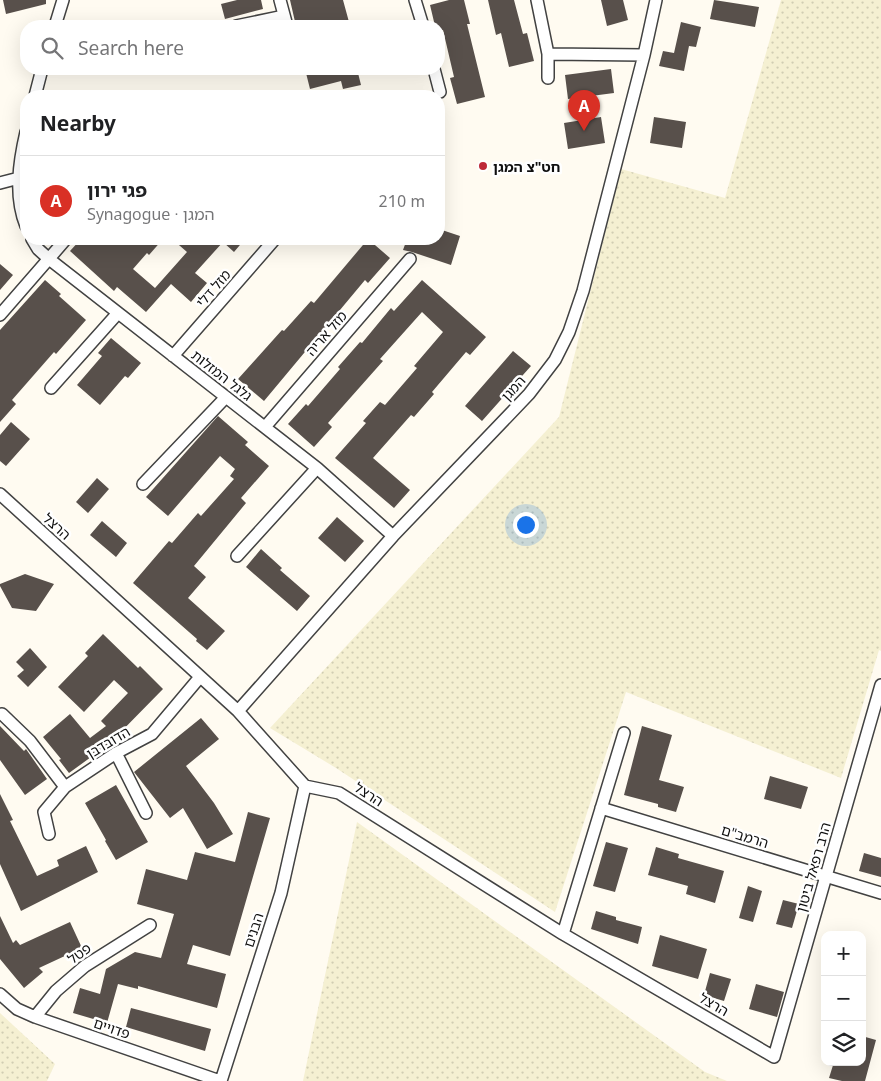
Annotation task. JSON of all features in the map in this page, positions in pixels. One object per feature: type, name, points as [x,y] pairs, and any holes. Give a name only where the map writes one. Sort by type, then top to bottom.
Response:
[{"type":"street","points":[[57,20],[63,0]]},
{"type":"street","points":[[280,0],[285,20]]},
{"type":"street","points":[[416,0],[421,20]]},
{"type":"street","points":[[537,0],[548,54],[548,78]]},
{"type":"street","name":"המגן","points":[[238,711],[393,536],[529,394],[555,360],[569,332],[583,292],[644,55],[656,0]]},
{"type":"street","points":[[548,54],[644,55]]},
{"type":"street","points":[[37,90],[40,75]]},
{"type":"street","points":[[436,75],[439,90]]},
{"type":"street","points":[[20,156],[20,200]]},
{"type":"street","points":[[0,183],[20,178]]},
{"type":"street","name":"גלגל המזלות","points":[[36,245],[49,259],[317,468],[393,536]]},
{"type":"street","points":[[0,315],[61,245]]},
{"type":"street","name":"מזל דלי","points":[[173,356],[270,245]]},
{"type":"street","name":"מזל אריה","points":[[265,427],[410,259]]},
{"type":"street","points":[[51,388],[118,313]]},
{"type":"street","points":[[143,484],[226,397]]},
{"type":"street","points":[[237,556],[317,468]]},
{"type":"street","name":"הרצל","points":[[0,494],[238,711],[305,786],[340,793],[563,934],[774,1057]]},
{"type":"street","name":"הדובדבן","points":[[49,834],[44,812],[65,788],[116,753],[152,734],[200,677]]},
{"type":"street","name":"הרב רפאל ביטון","points":[[774,1057],[881,685]]},
{"type":"street","points":[[2,714],[30,741],[65,788]]},
{"type":"street","points":[[563,934],[624,732]]},
{"type":"street","points":[[116,753],[146,813]]},
{"type":"street","name":"הבנים","points":[[220,1081],[281,893],[305,786]]},
{"type":"street","name":"הרמב\"ם","points":[[601,808],[881,893]]},
{"type":"street","name":"פטל","points":[[35,1017],[56,992],[85,966],[150,925]]},
{"type":"street","name":"פדויים","points":[[0,994],[17,1009],[35,1017],[220,1081]]},
{"type":"shaded area","points":[[781,0],[881,0],[881,651],[879,650],[841,778],[626,692],[555,912],[336,768],[270,728],[559,417],[621,169],[725,198]]},
{"type":"shaded area","points":[[357,822],[705,1072],[727,1081],[303,1081]]},
{"type":"shaded area","points":[[0,1013],[55,1064],[47,1081],[0,1081]]},
{"type":"building","points":[[3,0],[46,0],[46,4],[6,14]]},
{"type":"building","points":[[237,0],[261,0],[263,9],[225,19],[221,4]]},
{"type":"building","points":[[290,0],[343,0],[348,20],[329,20],[295,20]]},
{"type":"building","points":[[449,0],[464,0],[470,24],[467,24],[485,97],[457,104],[450,78],[454,77],[445,39],[445,20],[434,20],[430,5]]},
{"type":"building","points":[[488,0],[514,0],[523,34],[527,33],[534,61],[509,67],[501,33],[496,35]]},
{"type":"building","points":[[601,0],[623,0],[628,20],[607,26]]},
{"type":"building","points":[[714,0],[759,7],[755,27],[710,19]]},
{"type":"building","points":[[681,22],[701,27],[696,47],[689,46],[684,71],[659,66],[663,51],[674,53]]},
{"type":"building","points":[[611,69],[614,93],[568,99],[565,75]]},
{"type":"building","points":[[306,75],[358,75],[361,85],[343,89],[341,81],[310,89]]},
{"type":"building","points":[[601,117],[605,143],[568,149],[564,123]]},
{"type":"building","points":[[654,117],[686,122],[682,148],[650,143]]},
{"type":"building","points":[[445,231],[460,236],[451,265],[403,250],[405,245],[445,245]]},
{"type":"building","points":[[76,245],[158,245],[149,255],[147,253],[133,269],[155,288],[187,252],[179,245],[220,245],[195,273],[207,283],[191,302],[171,284],[146,312],[117,287],[114,291],[70,251]]},
{"type":"building","points":[[226,245],[240,245],[234,252]]},
{"type":"building","points":[[363,245],[375,245],[390,258],[368,283],[365,280],[264,401],[238,379],[311,301],[314,303]]},
{"type":"building","points":[[0,264],[13,275],[0,290]]},
{"type":"building","points":[[45,280],[61,294],[59,296],[86,320],[56,354],[54,352],[12,400],[16,404],[0,422],[0,330]]},
{"type":"building","points":[[422,280],[486,337],[470,355],[466,352],[432,392],[434,394],[414,417],[411,415],[373,458],[410,490],[394,508],[335,458],[366,423],[363,421],[380,402],[385,405],[417,368],[414,366],[443,332],[422,312],[380,359],[383,361],[328,423],[332,427],[314,447],[288,424],[306,404],[308,406],[340,369],[338,367],[360,342],[362,343],[391,308],[394,311]]},
{"type":"building","points":[[111,338],[141,363],[128,378],[125,376],[100,405],[77,385],[102,356],[98,353]]},
{"type":"building","points":[[513,351],[531,366],[482,421],[465,406]]},
{"type":"building","points":[[218,416],[248,442],[245,445],[269,466],[241,498],[246,503],[194,566],[206,577],[188,598],[225,631],[207,650],[133,583],[169,541],[172,543],[198,513],[201,516],[234,479],[230,476],[235,469],[220,456],[168,516],[146,497]]},
{"type":"building","points":[[11,422],[30,439],[6,466],[0,461],[0,435]]},
{"type":"building","points":[[97,478],[109,489],[88,513],[76,502]]},
{"type":"building","points":[[337,517],[364,541],[345,562],[318,538]]},
{"type":"building","points":[[102,521],[127,543],[116,557],[90,535]]},
{"type":"building","points":[[261,549],[282,568],[280,570],[310,596],[297,611],[246,567]]},
{"type":"building","points":[[25,574],[54,584],[36,611],[12,608],[0,586],[0,584]]},
{"type":"building","points":[[103,634],[163,689],[109,744],[69,773],[59,760],[61,759],[43,737],[70,714],[90,738],[106,726],[101,721],[128,693],[114,680],[84,712],[58,687],[88,656],[85,653]]},
{"type":"building","points":[[30,648],[47,667],[28,687],[17,676],[24,670],[16,662]]},
{"type":"building","points":[[201,718],[219,739],[186,766],[214,803],[233,834],[207,849],[183,808],[170,818],[134,772]]},
{"type":"building","points":[[0,726],[24,751],[26,749],[47,779],[25,795],[0,760]]},
{"type":"building","points":[[642,726],[672,735],[659,780],[684,787],[676,812],[658,807],[658,804],[624,795]]},
{"type":"building","points":[[770,776],[808,787],[801,809],[764,799]]},
{"type":"building","points":[[116,785],[148,842],[116,860],[85,803]]},
{"type":"building","points":[[0,794],[13,820],[10,821],[37,876],[59,866],[57,860],[86,846],[98,872],[21,911],[0,864]]},
{"type":"building","points":[[248,812],[270,818],[230,956],[193,945],[187,964],[226,974],[217,1008],[138,986],[138,989],[118,984],[107,1023],[73,1013],[80,988],[100,994],[106,969],[135,952],[161,958],[174,914],[137,904],[146,869],[187,880],[195,852],[235,862]]},
{"type":"building","points":[[606,842],[628,848],[615,892],[593,886]]},
{"type":"building","points":[[656,847],[679,854],[678,858],[724,871],[715,903],[686,894],[688,886],[648,875]]},
{"type":"building","points":[[864,853],[881,858],[881,877],[859,871]]},
{"type":"building","points":[[748,886],[762,891],[753,922],[739,918]]},
{"type":"building","points":[[783,900],[799,904],[792,928],[776,924]]},
{"type":"building","points":[[596,911],[616,917],[616,920],[642,927],[638,944],[591,929]]},
{"type":"building","points":[[0,916],[13,943],[16,940],[20,945],[70,922],[82,948],[39,968],[43,972],[24,988],[0,959]]},
{"type":"building","points":[[660,935],[707,949],[698,979],[652,966]]},
{"type":"building","points":[[710,973],[731,979],[724,1001],[704,995]]},
{"type":"building","points":[[756,984],[784,992],[777,1017],[749,1009]]},
{"type":"building","points":[[131,1008],[211,1029],[205,1051],[126,1027]]},
{"type":"building","points":[[866,1037],[876,1040],[865,1081],[842,1081],[829,1078],[833,1066],[866,1066]]},
{"type":"place","name":"פגי ירון","points":[[584,131]]},
{"type":"place","name":"חט\"צ המגן","points":[[483,166]]}]
